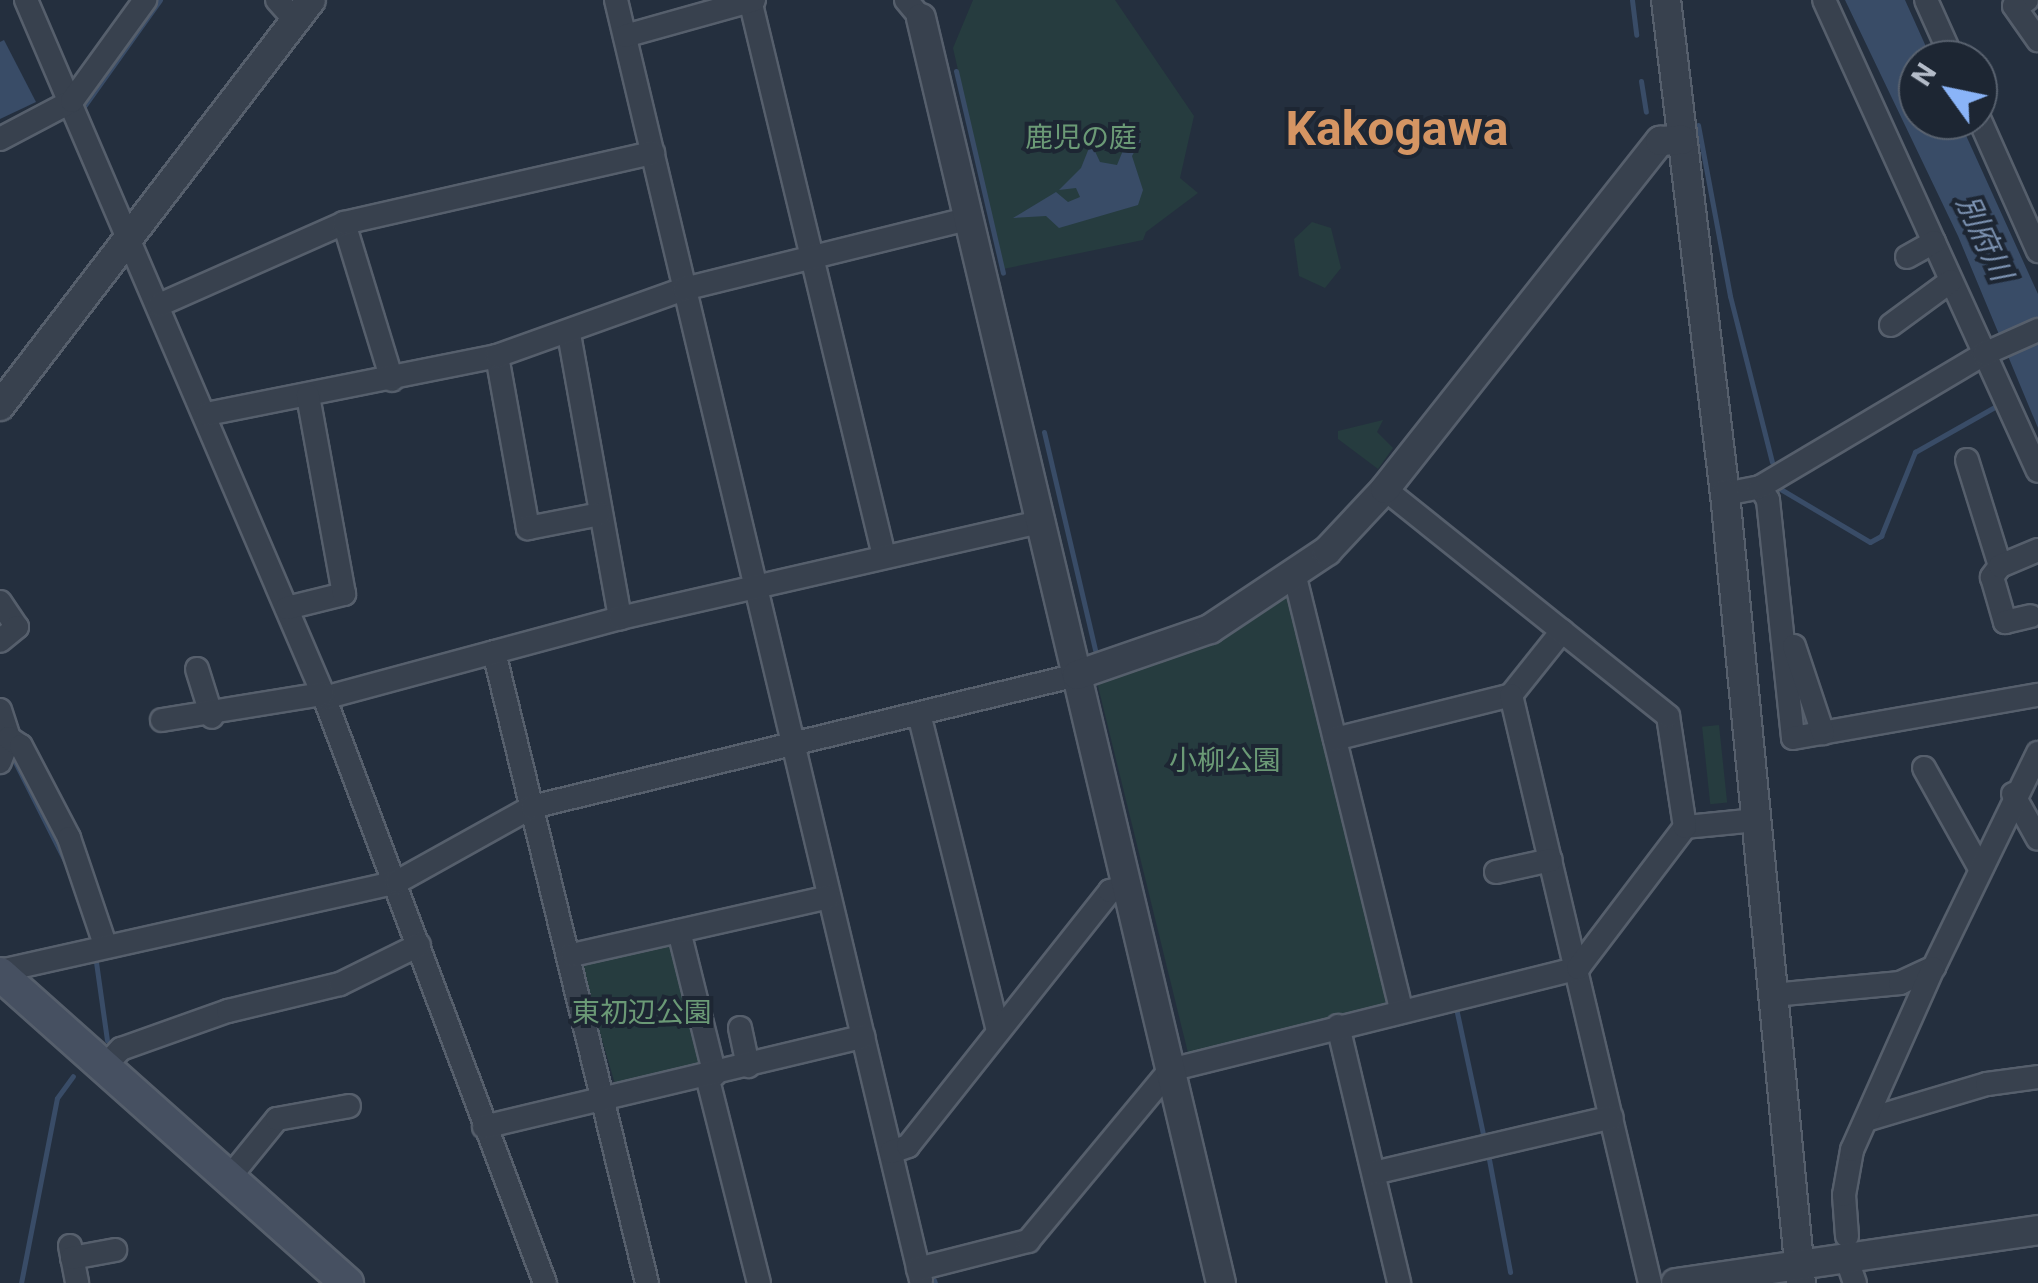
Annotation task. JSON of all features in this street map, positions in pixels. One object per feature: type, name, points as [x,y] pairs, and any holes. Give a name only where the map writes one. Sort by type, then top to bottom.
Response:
[{"type":"main road","points":[[0,973],[347,1283]]},
{"type":"street","points":[[26,0],[324,696],[397,882],[544,1283]]},
{"type":"street","points":[[0,139],[72,101],[145,0]]},
{"type":"street","points":[[616,0],[920,1276],[1028,1241],[1170,1070],[1578,968],[1686,826],[1668,716],[1385,489]]},
{"type":"street","points":[[1666,0],[1725,494],[1800,1274]]},
{"type":"street","points":[[1824,0],[2038,471]]},
{"type":"street","points":[[1926,0],[1944,40]]},
{"type":"street","points":[[2027,0],[2014,6],[2038,40]]},
{"type":"street","points":[[625,36],[752,2],[884,556]]},
{"type":"street","points":[[916,6],[1043,521],[1221,1283]]},
{"type":"street","points":[[0,406],[129,238],[295,7]]},
{"type":"street","points":[[0,973],[397,882],[532,807],[793,740],[1076,675],[1192,638],[1295,577],[1385,489],[1660,141],[1682,140]]},
{"type":"street","points":[[1989,140],[2038,251]]},
{"type":"street","points":[[159,305],[344,223],[653,153]]},
{"type":"street","points":[[206,414],[392,380],[497,356],[569,334],[684,288],[967,219]]},
{"type":"street","points":[[344,223],[392,380]]},
{"type":"street","points":[[1907,256],[1934,242]]},
{"type":"street","points":[[1891,325],[1951,280]]},
{"type":"street","points":[[1725,494],[1760,487],[1984,354],[2038,330]]},
{"type":"street","points":[[569,334],[620,618]]},
{"type":"street","points":[[497,356],[528,528],[600,514]]},
{"type":"street","points":[[287,608],[344,594],[308,396]]},
{"type":"street","points":[[1967,472],[2000,566]]},
{"type":"street","points":[[1760,487],[1768,500],[1794,738],[2038,695]]},
{"type":"street","points":[[162,720],[212,717],[324,696],[620,618],[1043,521]]},
{"type":"street","points":[[2030,616],[2005,622],[1994,613],[1992,577],[2000,566],[2038,550]]},
{"type":"street","points":[[1295,577],[1401,1010]]},
{"type":"street","points":[[0,602],[17,627],[0,641]]},
{"type":"street","points":[[1335,739],[1512,695],[1562,631]]},
{"type":"street","points":[[494,652],[572,955],[600,1100],[647,1283]]},
{"type":"street","points":[[197,669],[212,717]]},
{"type":"street","points":[[1512,695],[1650,1283]]},
{"type":"street","points":[[0,710],[4,753],[21,746],[69,838],[106,947]]},
{"type":"street","points":[[919,714],[998,1031]]},
{"type":"street","points":[[1850,1259],[1844,1194],[1852,1150],[1979,867],[2038,754]]},
{"type":"street","points":[[1924,768],[1979,867]]},
{"type":"street","points":[[2014,794],[2038,839]]},
{"type":"street","points":[[1686,826],[1756,820]]},
{"type":"street","points":[[1496,872],[1552,860]]},
{"type":"street","points":[[891,1152],[908,1146],[1110,892],[1126,887]]},
{"type":"street","points":[[572,955],[829,898]]},
{"type":"street","points":[[678,931],[759,1283]]},
{"type":"street","points":[[104,1067],[121,1049],[228,1011],[340,984],[420,945]]},
{"type":"street","points":[[1773,995],[1900,983],[1934,967]]},
{"type":"street","points":[[1338,1026],[1399,1283]]},
{"type":"street","points":[[740,1028],[748,1066]]},
{"type":"street","points":[[484,1127],[863,1037]]},
{"type":"street","points":[[1866,1120],[1974,1084],[2038,1077]]},
{"type":"street","points":[[229,1178],[277,1120],[340,1112]]},
{"type":"street","points":[[1374,1173],[1612,1117]]},
{"type":"street","points":[[1676,1283],[1800,1274],[1850,1259],[2038,1230]]},
{"type":"street","points":[[77,1283],[71,1252],[115,1250]]},
{"type":"green space","name":"鹿児の庭","points":[[973,0],[1115,0],[1194,116],[1180,178],[1198,193],[1146,232],[1143,240],[1003,269],[953,48]]},
{"type":"green space","points":[[1312,222],[1331,228],[1341,268],[1325,288],[1299,276],[1294,239]]},
{"type":"green space","points":[[1383,420],[1377,432],[1393,448],[1378,469],[1338,439],[1338,431]]},
{"type":"green space","name":"小柳公園","points":[[1287,592],[1295,596],[1389,998],[1384,1005],[1188,1053],[1097,682]]},
{"type":"green space","points":[[1719,725],[1727,803],[1710,804],[1702,727]]},
{"type":"green space","name":"東初辺公園","points":[[674,937],[705,1061],[615,1084],[580,965],[586,957]]},
{"type":"water","name":"別府川","points":[[1845,0],[1905,0],[1923,40],[1898,40],[1898,111]]},
{"type":"water","points":[[4,40],[36,102],[0,119],[0,42]]},
{"type":"water","points":[[1101,134],[1141,140],[1132,156],[1143,190],[1138,205],[1059,228],[1046,216],[1013,218],[1056,192],[1068,202],[1080,197],[1076,188],[1059,190],[1081,168],[1091,143],[1100,162],[1117,165],[1124,148]]},
{"type":"water","name":"別府川","points":[[1912,140],[1968,140],[2038,294],[2038,428],[1958,236]]},
{"type":"waterway","points":[[85,105],[160,0]]},
{"type":"waterway","points":[[1632,0],[1636,35]]},
{"type":"waterway","points":[[956,71],[1003,273]]},
{"type":"waterway","points":[[1641,81],[1646,112]]},
{"type":"waterway","points":[[1698,125],[1730,296],[1772,462]]},
{"type":"waterway","points":[[1453,380],[1474,354]]},
{"type":"waterway","points":[[1777,487],[1870,542],[1881,536],[1915,452],[1998,405]]},
{"type":"waterway","points":[[1044,432],[1096,653]]},
{"type":"waterway","points":[[12,756],[69,869]]},
{"type":"waterway","points":[[96,962],[107,1040]]},
{"type":"waterway","points":[[1456,1008],[1484,1139]]},
{"type":"waterway","points":[[21,1283],[57,1098],[73,1076]]},
{"type":"waterway","points":[[1488,1154],[1510,1272]]},
{"type":"district","name":"Kakogawa","points":[[1397,129]]}]
